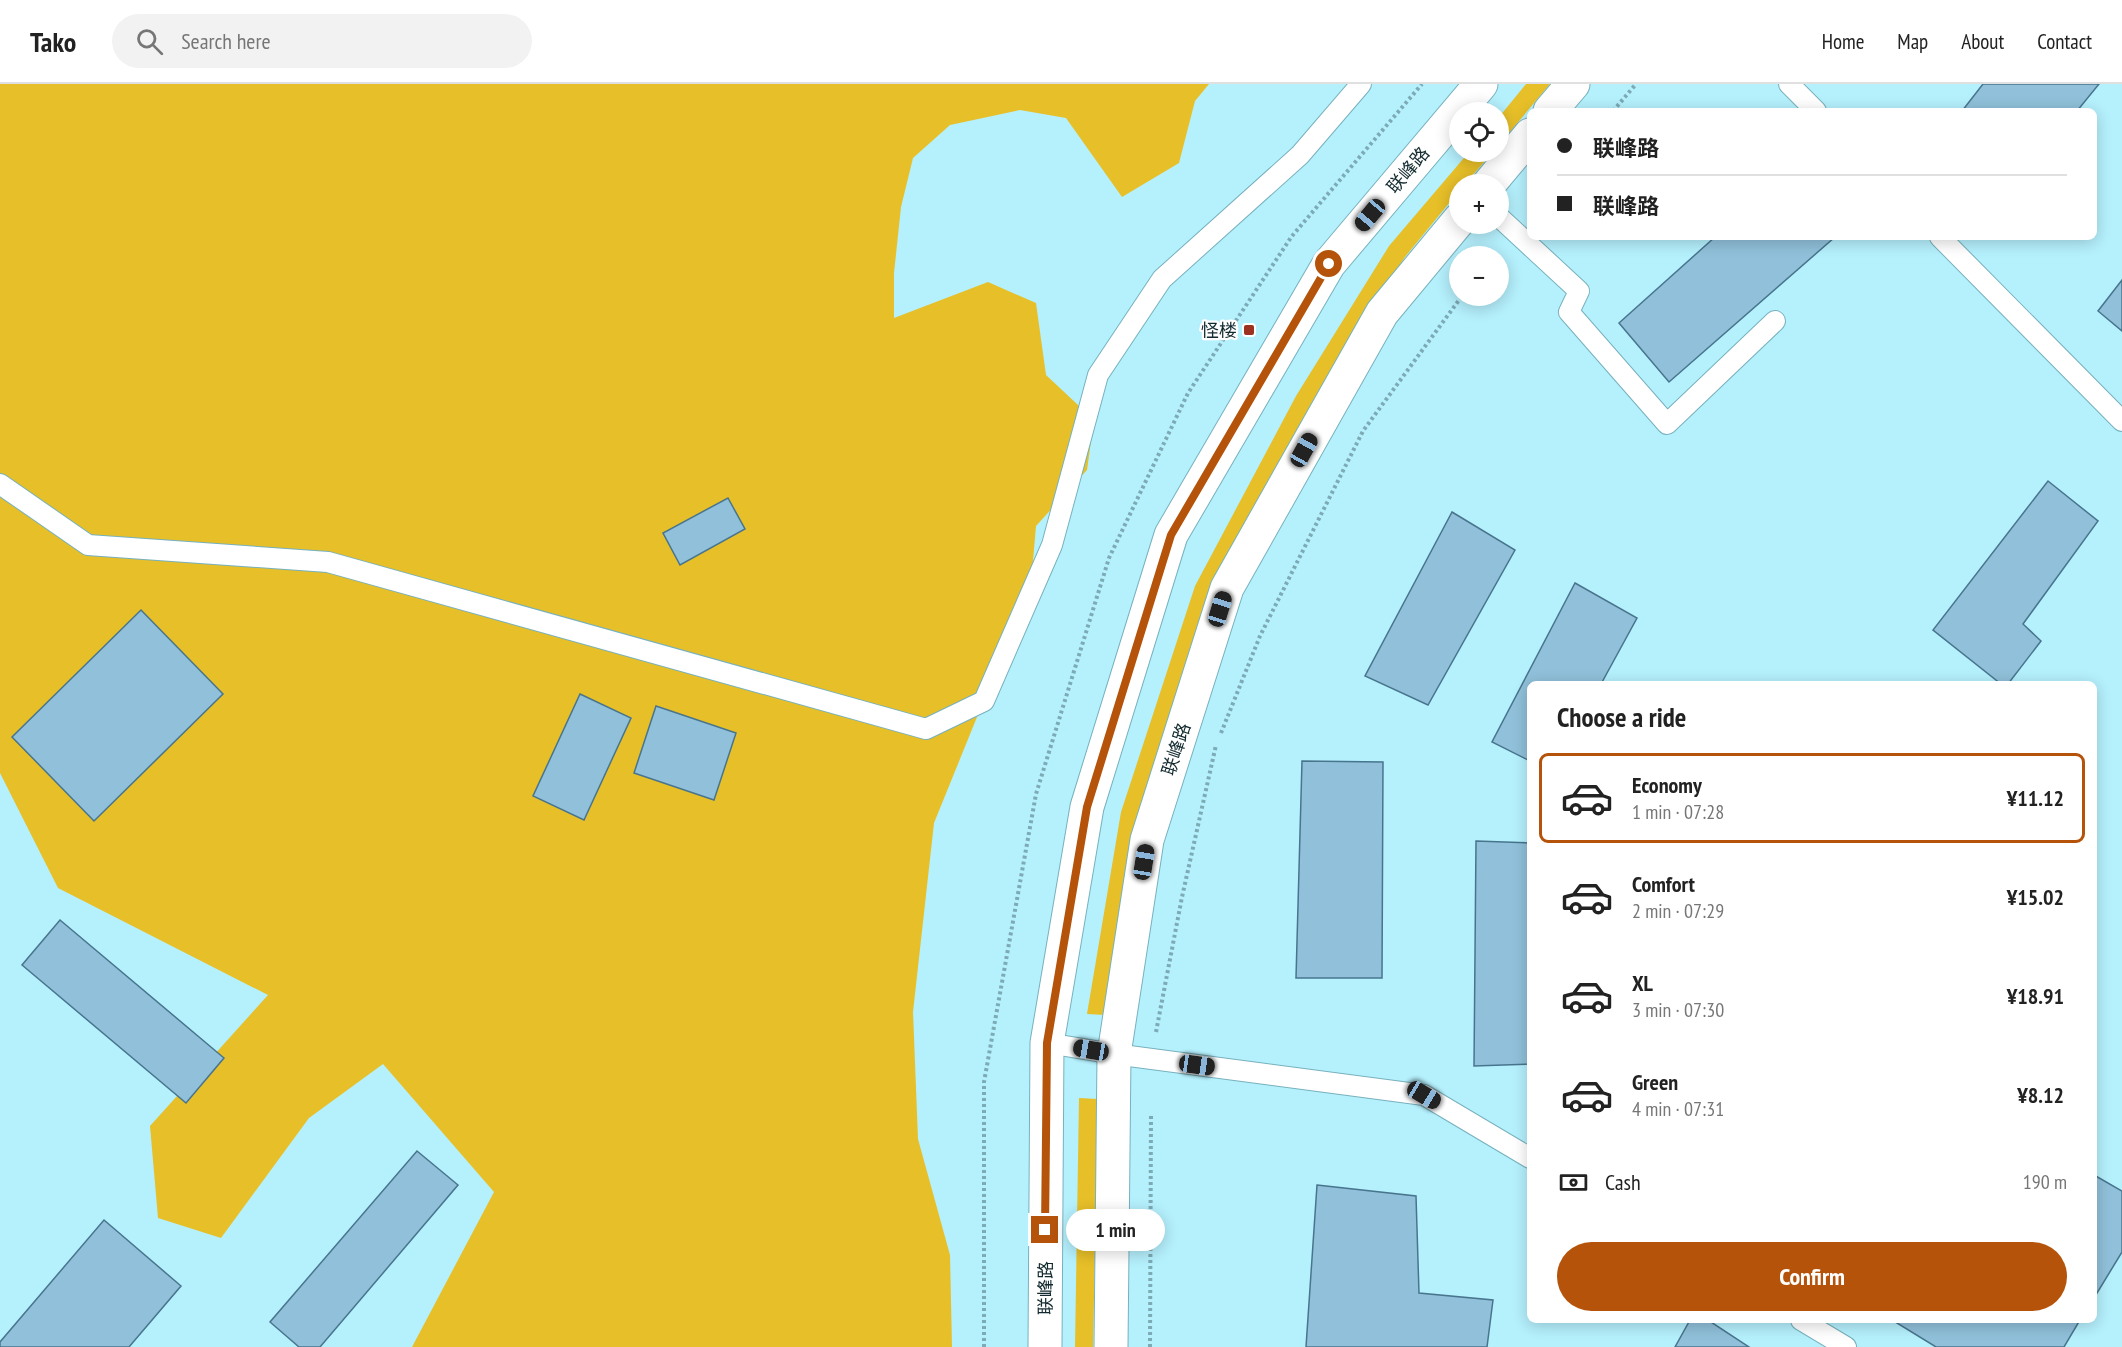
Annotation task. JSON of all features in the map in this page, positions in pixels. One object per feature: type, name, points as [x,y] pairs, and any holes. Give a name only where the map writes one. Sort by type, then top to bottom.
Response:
[{"type":"main road","name":"联峰路","points":[[1045,1347],[1047,1043],[1087,807],[1171,535],[1329,264],[1481,84]]},
{"type":"main road","points":[[1553,108],[1573,84]]},
{"type":"main road","points":[[1497,174],[1527,139]]},
{"type":"main road","name":"联峰路","points":[[1111,1347],[1114,1054],[1147,840],[1227,588],[1382,313],[1449,232]]},
{"type":"lane","points":[[0,484],[88,545],[328,562],[926,729],[984,701],[1052,545],[1098,375],[1162,279],[1300,155],[1361,84]]},
{"type":"lane","points":[[1789,84],[1813,108]]},
{"type":"lane","points":[[1509,226],[1580,291],[1569,312],[1667,424],[1775,321]]},
{"type":"lane","points":[[1943,240],[2122,421]]},
{"type":"lane","points":[[1047,1043],[1424,1095],[1527,1156]]},
{"type":"lane","points":[[1805,1323],[1846,1347]]},
{"type":"path","points":[[1616,108],[1636,84]]},
{"type":"path","points":[[1150,1347],[1151,1059],[1182,897],[1217,741],[1260,636],[1363,431],[1455,306]]},
{"type":"shaded area","points":[[0,84],[1209,84],[1195,101],[1179,163],[1122,197],[1066,118],[1020,110],[950,125],[913,158],[901,207],[894,273],[894,318],[988,282],[1036,303],[1046,375],[1094,420],[1087,470],[1036,526],[1031,584],[934,823],[913,1012],[918,1139],[950,1255],[952,1347],[412,1347],[494,1192],[383,1064],[309,1118],[221,1238],[158,1218],[150,1126],[268,995],[58,888],[0,773]]},
{"type":"shaded area","points":[[1526,84],[1550,84],[1530,108],[1527,108],[1527,112],[1509,133],[1509,105]]},
{"type":"shaded area","points":[[1460,162],[1484,162],[1474,174],[1450,174]]},
{"type":"shaded area","points":[[1449,176],[1449,203],[1405,257],[1311,404],[1210,594],[1105,1015],[1087,1014],[1121,812],[1195,586],[1296,396],[1389,246]]},
{"type":"shaded area","points":[[1079,1098],[1098,1099],[1093,1347],[1075,1347]]},
{"type":"building","points":[[1983,84],[2099,84],[2079,108],[1964,108]]},
{"type":"building","points":[[1712,240],[1832,240],[1669,382],[1619,323]]},
{"type":"building","points":[[2122,280],[2122,331],[2098,311]]},
{"type":"building","points":[[2048,481],[2098,521],[2023,624],[2041,641],[2010,681],[1997,681],[1933,630]]},
{"type":"building","points":[[728,498],[745,529],[680,565],[663,533]]},
{"type":"building","points":[[1452,512],[1515,550],[1428,705],[1365,676]]},
{"type":"building","points":[[1575,583],[1637,618],[1603,681],[1527,681],[1527,760],[1492,742]]},
{"type":"building","points":[[141,610],[223,694],[94,821],[12,737]]},
{"type":"building","points":[[580,694],[631,718],[584,820],[533,796]]},
{"type":"building","points":[[656,706],[736,733],[714,800],[634,773]]},
{"type":"building","points":[[1302,761],[1383,762],[1382,978],[1296,978]]},
{"type":"building","points":[[1476,841],[1527,843],[1527,1064],[1474,1066]]},
{"type":"building","points":[[60,920],[224,1058],[186,1103],[22,965]]},
{"type":"building","points":[[417,1151],[458,1185],[320,1347],[299,1347],[270,1322]]},
{"type":"building","points":[[2097,1177],[2122,1191],[2122,1252],[2097,1293]]},
{"type":"building","points":[[1317,1185],[1416,1196],[1419,1293],[1493,1300],[1487,1347],[1306,1347]]},
{"type":"building","points":[[104,1220],[181,1286],[129,1347],[0,1347],[0,1342]]},
{"type":"building","points":[[1688,1323],[1713,1323],[1749,1347],[1675,1347]]},
{"type":"building","points":[[1897,1323],[2078,1323],[2064,1347],[1936,1347]]},
{"type":"place","name":"怪楼","points":[[1249,330]]},
{"type":"route","points":[[1045,1230],[1047,1043],[1087,807],[1171,535],[1329,264]]}]
